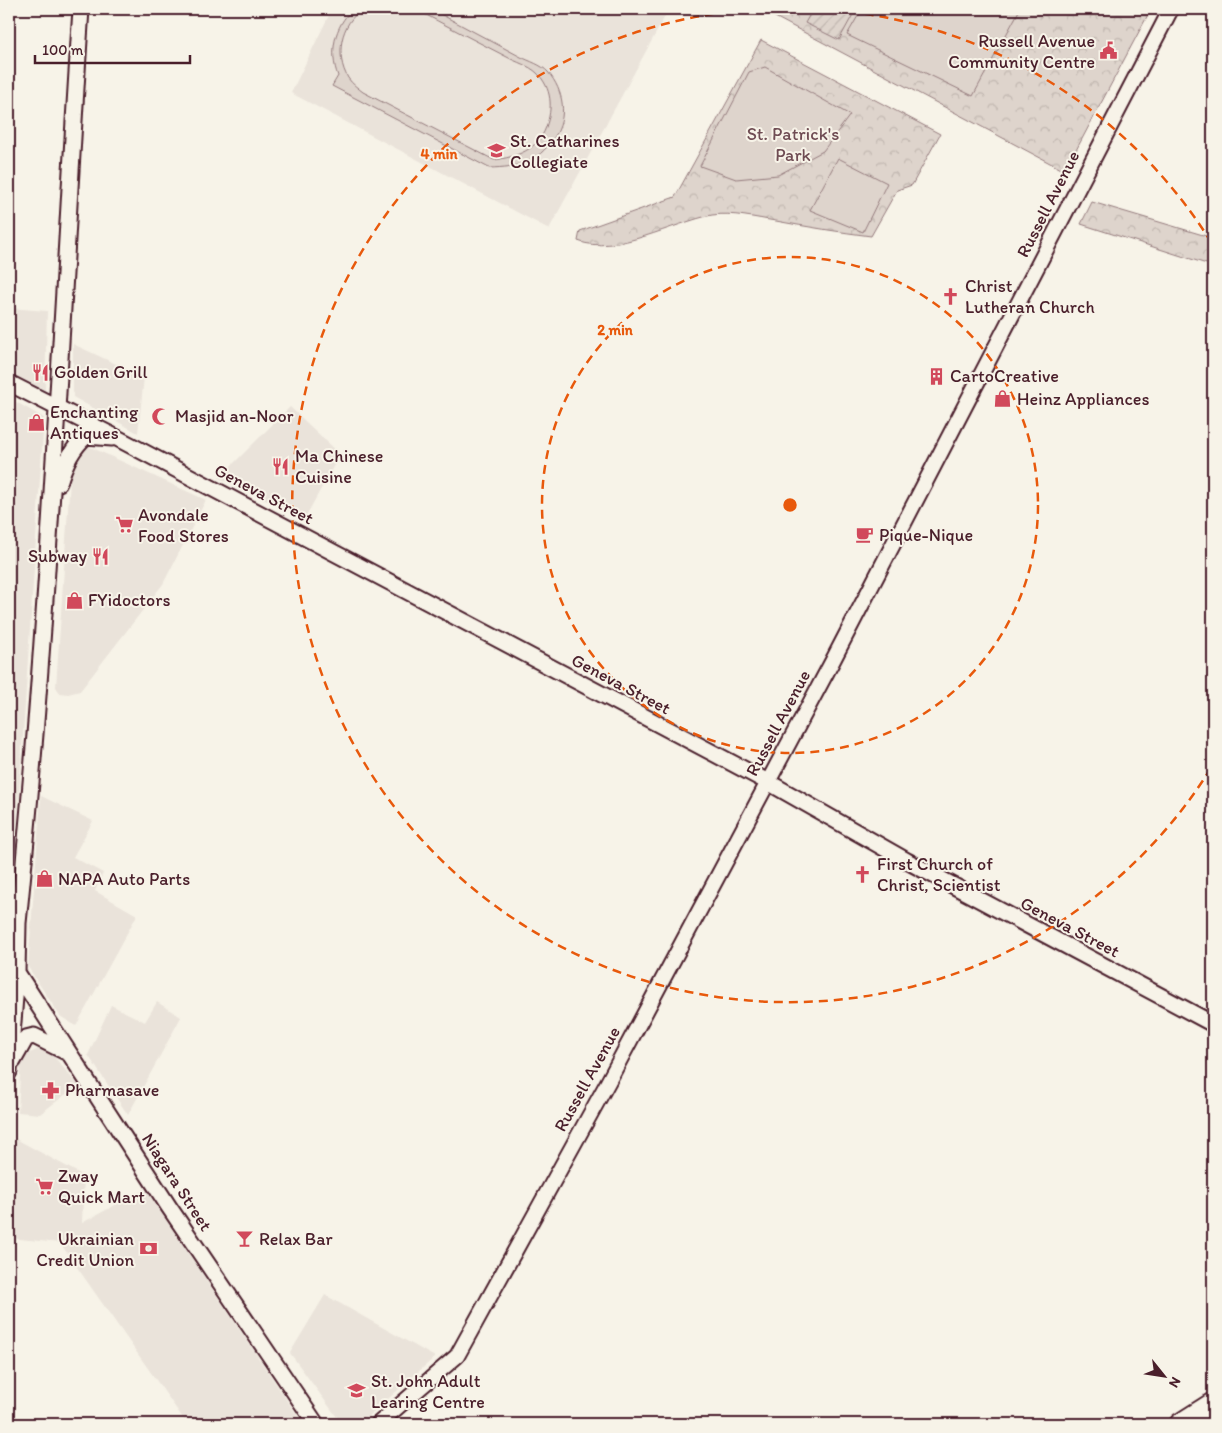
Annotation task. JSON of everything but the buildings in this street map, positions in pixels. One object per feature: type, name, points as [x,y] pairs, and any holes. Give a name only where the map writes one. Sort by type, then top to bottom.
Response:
[{"type":"highway","points":[[1180,1424],[1213,1403]]},
{"type":"highway","points":[[1197,1424],[1213,1408]]},
{"type":"main road","points":[[9,1073],[17,972],[18,923],[53,509],[56,407],[81,9]]},
{"type":"main road","name":"Geneva Street","points":[[9,383],[117,438],[768,782],[907,861],[1213,1024]]},
{"type":"main road","points":[[53,509],[63,468],[74,446],[86,436],[117,438]]},
{"type":"main road","name":"Niagara Street","points":[[9,959],[169,1207],[316,1424]]},
{"type":"main road","points":[[9,1073],[16,1052],[26,1038],[34,1036],[52,1043],[71,1054]]},
{"type":"street","name":"Russell Avenue","points":[[378,1424],[457,1356],[608,1082],[768,782],[1171,9]]},
{"type":"shaded area","points":[[9,9],[14,9],[10,67],[9,67]]},
{"type":"shaded area","name":"St. Catharines Collegiate","points":[[332,9],[669,9],[549,229],[291,93]]},
{"type":"shaded area","points":[[9,308],[47,311],[45,390],[9,372]]},
{"type":"shaded area","points":[[73,344],[144,377],[138,433],[73,397]]},
{"type":"shaded area","points":[[9,398],[44,418],[11,914],[9,916]]},
{"type":"shaded area","points":[[290,407],[340,454],[305,518],[219,478]]},
{"type":"shaded area","points":[[86,445],[206,500],[163,584],[80,691],[68,694],[60,693],[56,687],[72,450]]},
{"type":"shaded area","points":[[41,796],[93,821],[73,857],[103,873],[95,891],[137,915],[76,1026],[60,1016],[28,967]]},
{"type":"shaded area","points":[[157,1002],[181,1017],[128,1115],[88,1055],[111,1005],[145,1022]]},
{"type":"shaded area","points":[[45,1046],[78,1085],[40,1114],[18,1112],[21,1057]]},
{"type":"shaded area","points":[[16,1139],[84,1176],[82,1223],[145,1189],[303,1424],[187,1424],[60,1243],[9,1238]]},
{"type":"shaded area","name":"St. John Adult Learing Centre","points":[[325,1295],[435,1357],[360,1424],[342,1424],[290,1353]]},
{"type":"green space","points":[[353,9],[363,9],[355,15],[345,31],[342,40],[342,60],[348,78],[363,92],[494,160],[510,157],[525,151],[538,141],[546,127],[550,113],[550,99],[542,79],[531,68],[415,9],[431,9],[539,65],[548,72],[558,87],[562,104],[561,122],[554,138],[533,159],[509,167],[489,168],[332,86],[338,76],[334,58],[335,40],[341,23]]},
{"type":"green space","points":[[760,9],[1151,9],[1065,171]]},
{"type":"green space","points":[[813,9],[856,9],[839,40],[805,23]]},
{"type":"green space","points":[[862,9],[1020,9],[973,96],[847,35]]},
{"type":"green space","name":"St. Patrick's Park","points":[[761,40],[940,134],[912,185],[897,190],[871,236],[720,214],[697,219],[626,241],[593,244],[578,241],[580,231],[675,197]]},
{"type":"green space","points":[[765,67],[850,115],[823,151],[778,175],[736,179],[700,166],[749,72]]},
{"type":"green space","points":[[838,158],[887,183],[863,232],[810,210]]},
{"type":"green space","points":[[1092,202],[1213,238],[1213,266],[1081,224]]},
{"type":"place","name":"Russell Avenue Community Centre","points":[[1109,51]]},
{"type":"place","name":"St. Catharines Collegiate","points":[[496,151]]},
{"type":"place","name":"Christ Lutheran Church","points":[[951,296]]},
{"type":"place","name":"Golden Grill","points":[[40,372]]},
{"type":"place","name":"CartoCreative","points":[[936,376]]},
{"type":"place","name":"Heinz Appliances","points":[[1003,399]]},
{"type":"place","name":"Masjid an-Noor","points":[[161,416]]},
{"type":"place","name":"Enchanting Antiques","points":[[36,422]]},
{"type":"place","name":"Ma Chinese Cuisine","points":[[281,466]]},
{"type":"place","name":"Avondale Food Stores","points":[[124,525]]},
{"type":"place","name":"Pique-Nique","points":[[865,535]]},
{"type":"place","name":"Subway","points":[[101,556]]},
{"type":"place","name":"FYidoctors","points":[[74,600]]},
{"type":"place","name":"First Church of Christ, Scientist","points":[[863,874]]},
{"type":"place","name":"NAPA Auto Parts","points":[[44,879]]},
{"type":"place","name":"Pharmasave","points":[[51,1090]]},
{"type":"place","name":"Zway Quick Mart","points":[[44,1186]]},
{"type":"place","name":"Relax Bar","points":[[245,1239]]},
{"type":"place","name":"Ukrainian Credit Union","points":[[148,1249]]},
{"type":"place","name":"St. John Adult Learing Centre","points":[[357,1391]]}]
